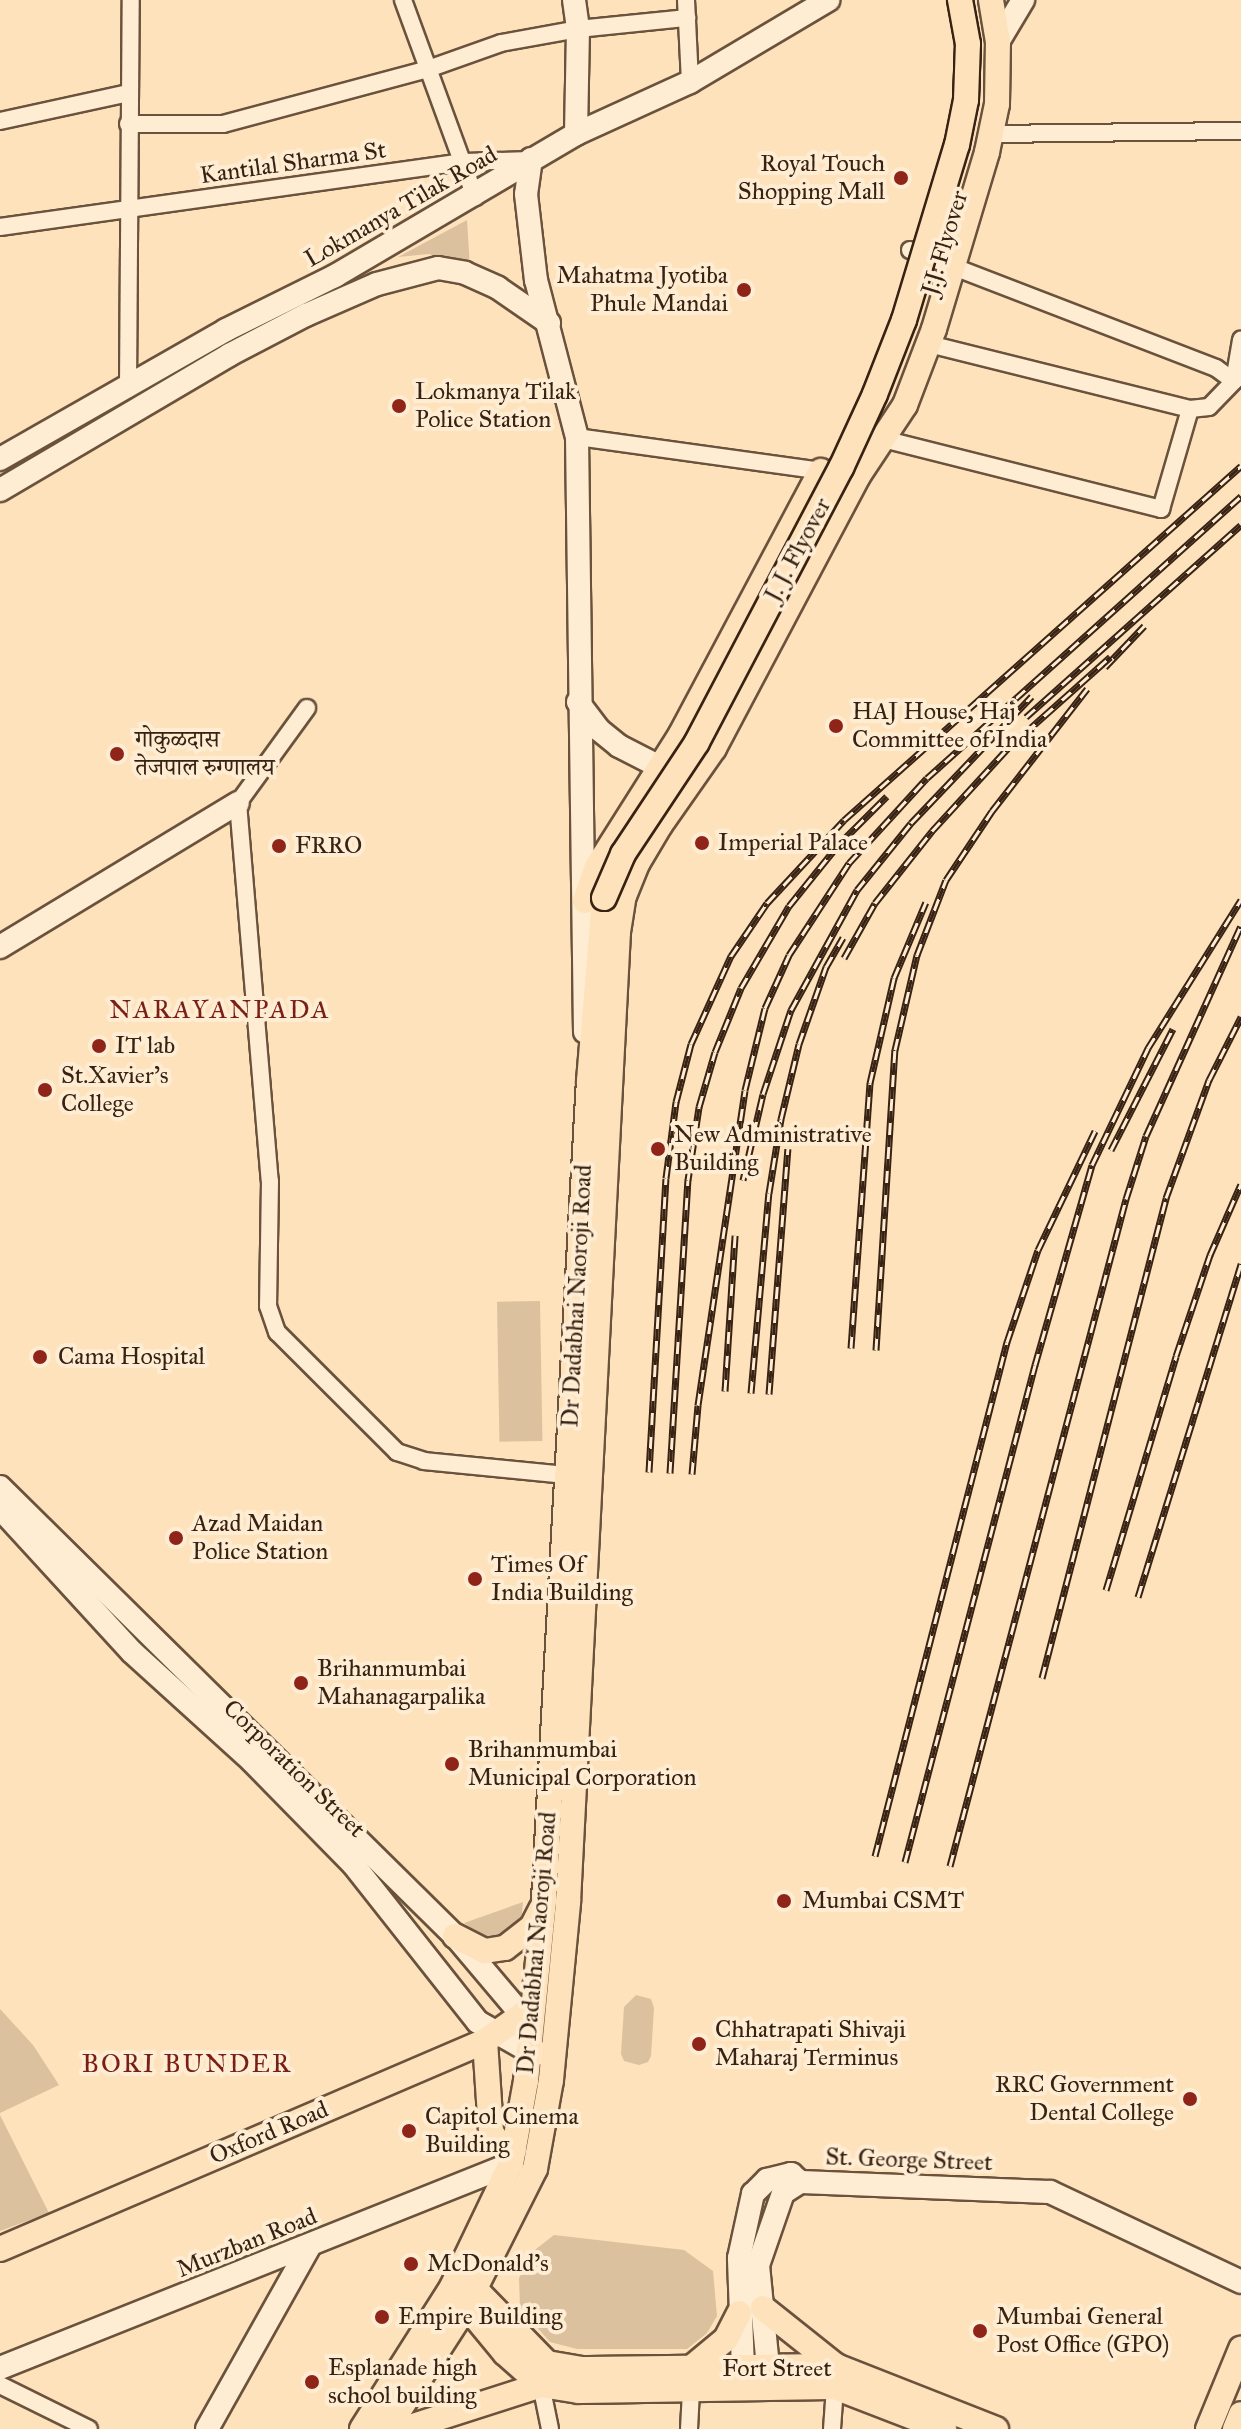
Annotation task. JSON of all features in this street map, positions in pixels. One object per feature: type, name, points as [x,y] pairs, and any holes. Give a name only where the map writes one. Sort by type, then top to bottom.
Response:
[{"type":"main road","points":[[574,0],[578,29],[576,134]]},
{"type":"main road","name":"J. J. Flyover","points":[[600,1081],[594,900],[697,742],[841,468],[875,394],[904,320],[957,145],[966,100],[968,44],[960,0]]},
{"type":"main road","points":[[966,0],[980,10],[998,42]]},
{"type":"main road","name":"J.J. Flyover","points":[[877,443],[919,325],[973,149],[982,102],[984,43],[976,0]]},
{"type":"main road","points":[[600,1081],[624,896],[660,825],[714,748],[858,476],[905,405],[929,344],[991,134],[997,104],[998,42],[991,0]]},
{"type":"main road","points":[[998,42],[1023,0]]},
{"type":"main road","name":"Lokmanya Tilak Road","points":[[0,459],[128,389],[226,330],[312,288],[475,197],[531,159],[576,134],[690,82],[826,1]]},
{"type":"main road","points":[[531,159],[526,194],[536,280],[577,437],[578,701],[594,900]]},
{"type":"main road","name":"Lokmanya Tilak Road","points":[[0,490],[229,355],[306,315],[377,284],[438,268],[465,273],[498,288],[549,323]]},
{"type":"main road","points":[[594,900],[608,847],[660,767],[821,471]]},
{"type":"main road","points":[[578,701],[598,729],[619,746],[660,767],[686,767],[714,748]]},
{"type":"main road","points":[[0,947],[238,803]]},
{"type":"main road","name":"Dr Dadabhai Naoroji Road","points":[[387,2429],[535,2169],[537,2031],[568,1475],[600,1081]]},
{"type":"main road","name":"Dr Dadabhai Naoroji Road","points":[[362,2429],[464,2294],[513,2157],[537,2031],[568,1902],[600,1081]]},
{"type":"main road","name":"Corporation Street","points":[[0,1487],[141,1645],[353,1864],[490,2038],[537,2031]]},
{"type":"main road","name":"Corporation Street","points":[[0,1508],[141,1645],[455,1936],[537,2031]]},
{"type":"main road","points":[[455,1936],[485,1951],[505,1948],[532,1927],[544,1900]]},
{"type":"main road","name":"Oxford Road","points":[[0,2249],[490,2038],[537,2031]]},
{"type":"main road","points":[[490,2038],[491,2132],[513,2157]]},
{"type":"main road","name":"Murzban Road","points":[[0,2368],[309,2247],[513,2157]]},
{"type":"main road","name":"St. George Street","points":[[751,2310],[739,2258],[753,2194],[767,2180],[791,2174],[800,2182],[1050,2192],[1241,2282]]},
{"type":"main road","points":[[207,2429],[309,2247]]},
{"type":"main road","points":[[464,2294],[547,2363],[691,2379]]},
{"type":"main road","points":[[464,2294],[505,2353],[541,2385]]},
{"type":"main road","points":[[751,2310],[757,2375]]},
{"type":"main road","points":[[751,2310],[835,2377]]},
{"type":"main road","points":[[415,2427],[541,2385],[579,2391],[691,2379],[751,2310]]},
{"type":"main road","points":[[1208,2429],[1241,2349]]},
{"type":"main road","name":"Fort Street","points":[[691,2379],[757,2375],[835,2377],[966,2425]]},
{"type":"main road","points":[[1235,2429],[1241,2414]]},
{"type":"street","points":[[128,389],[131,0]]},
{"type":"street","points":[[403,0],[465,162],[475,197]]},
{"type":"street","points":[[686,0],[690,82]]},
{"type":"street","points":[[128,124],[223,124],[428,69],[501,43],[578,29],[687,18]]},
{"type":"street","points":[[0,121],[128,93]]},
{"type":"street","points":[[991,134],[1241,131]]},
{"type":"street","name":"Kantilal Sharma St","points":[[0,227],[465,162],[531,159]]},
{"type":"street","points":[[910,250],[1237,378]]},
{"type":"street","points":[[929,344],[1190,409],[1209,407],[1237,378],[1241,340]]},
{"type":"street","points":[[877,443],[1161,509],[1190,409]]},
{"type":"street","points":[[577,437],[821,471]]},
{"type":"street","points":[[307,708],[238,803],[270,1181],[268,1306],[277,1332],[397,1452],[424,1461],[568,1475]]},
{"type":"street","points":[[832,2429],[835,2377]]},
{"type":"street","points":[[689,2429],[691,2379]]},
{"type":"street","points":[[0,2385],[89,2429]]},
{"type":"street","points":[[541,2385],[550,2429]]},
{"type":"shaded area","points":[[467,220],[470,268],[429,254],[398,257]]},
{"type":"shaded area","points":[[540,1301],[542,1441],[499,1442],[497,1302]]},
{"type":"shaded area","points":[[523,1902],[521,1923],[515,1933],[489,1942],[464,1923]]},
{"type":"shaded area","points":[[636,1995],[651,1999],[654,2008],[651,2056],[648,2062],[639,2065],[624,2061],[621,2054],[624,2007]]},
{"type":"shaded area","points":[[0,2009],[33,2045],[59,2085],[0,2113]]},
{"type":"shaded area","points":[[0,2115],[49,2213],[0,2231]]},
{"type":"shaded area","points":[[554,2235],[684,2250],[713,2271],[717,2316],[707,2333],[687,2349],[577,2349],[550,2342],[520,2308],[519,2278],[536,2249]]},
{"type":"railway","points":[[649,1472],[666,1178],[676,1102],[691,1044],[731,956],[767,903],[844,820],[1241,466]]},
{"type":"railway","points":[[692,1474],[698,1405],[745,1090],[765,1008],[789,955],[849,863],[927,778],[1241,496]]},
{"type":"railway","points":[[1026,717],[1241,525]]},
{"type":"railway","points":[[1105,667],[1144,626]]},
{"type":"railway","points":[[844,958],[875,903],[932,831],[1008,748],[1110,657]]},
{"type":"railway","points":[[876,1350],[895,1050],[917,955],[946,880],[992,811],[1087,689]]},
{"type":"railway","points":[[743,1180],[763,1094],[791,1010],[857,890],[911,823],[1032,696]]},
{"type":"railway","points":[[670,1473],[688,1180],[699,1107],[715,1052],[741,988],[789,906],[838,845],[887,796]]},
{"type":"railway","points":[[905,1862],[1035,1365],[1092,1165],[1148,1048],[1241,900]]},
{"type":"railway","points":[[851,1348],[870,1083],[894,978],[926,902]]},
{"type":"railway","points":[[950,1866],[1126,1199],[1146,1136],[1241,926]]},
{"type":"railway","points":[[751,1393],[769,1193],[781,1119],[799,1044],[826,967],[843,937]]},
{"type":"railway","points":[[1042,1678],[1166,1198],[1209,1080],[1241,1017]]},
{"type":"railway","points":[[1111,1150],[1173,1029]]},
{"type":"railway","points":[[875,1856],[1007,1342],[1038,1250],[1095,1131]]},
{"type":"railway","points":[[769,1394],[788,1149]]},
{"type":"railway","points":[[1106,1590],[1176,1356],[1210,1255],[1241,1184]]},
{"type":"railway","points":[[725,1391],[735,1235]]},
{"type":"railway","points":[[1138,1597],[1241,1264]]},
{"type":"place","name":"Royal Touch Shopping Mall","points":[[901,178]]},
{"type":"place","name":"Mahatma Jyotiba Phule Mandai","points":[[744,290]]},
{"type":"place","name":"Lokmanya Tilak Police Station","points":[[399,406]]},
{"type":"place","name":"HAJ House, Haj Committee of India","points":[[836,726]]},
{"type":"place","name":"गोकुळदास तेजपाल रुग्णालय","points":[[117,754]]},
{"type":"place","name":"Imperial Palace","points":[[702,843]]},
{"type":"place","name":"FRRO","points":[[279,846]]},
{"type":"place","name":"IT lab","points":[[99,1046]]},
{"type":"place","name":"St.Xavier's College","points":[[45,1090]]},
{"type":"place","name":"New Administrative Building","points":[[658,1149]]},
{"type":"place","name":"Cama Hospital","points":[[40,1357]]},
{"type":"place","name":"Azad Maidan Police Station","points":[[176,1538]]},
{"type":"place","name":"Times Of India Building","points":[[475,1579]]},
{"type":"place","name":"Brihanmumbai Mahanagarpalika","points":[[301,1683]]},
{"type":"place","name":"Brihanmumbai Municipal Corporation","points":[[452,1764]]},
{"type":"place","name":"Mumbai CSMT","points":[[784,1901]]},
{"type":"place","name":"Chhatrapati Shivaji Maharaj Terminus","points":[[699,2044]]},
{"type":"place","name":"RRC Government Dental College","points":[[1190,2099]]},
{"type":"place","name":"Capitol Cinema Building","points":[[409,2131]]},
{"type":"place","name":"McDonald's","points":[[411,2264]]},
{"type":"place","name":"Empire Building","points":[[382,2317]]},
{"type":"place","name":"Mumbai General Post Office (GPO)","points":[[980,2331]]},
{"type":"place","name":"Esplanade high school building","points":[[312,2382]]},
{"type":"district","name":"NARAYANPADA","points":[[220,1010]]},
{"type":"district","name":"BORI BUNDER","points":[[187,2064]]}]
